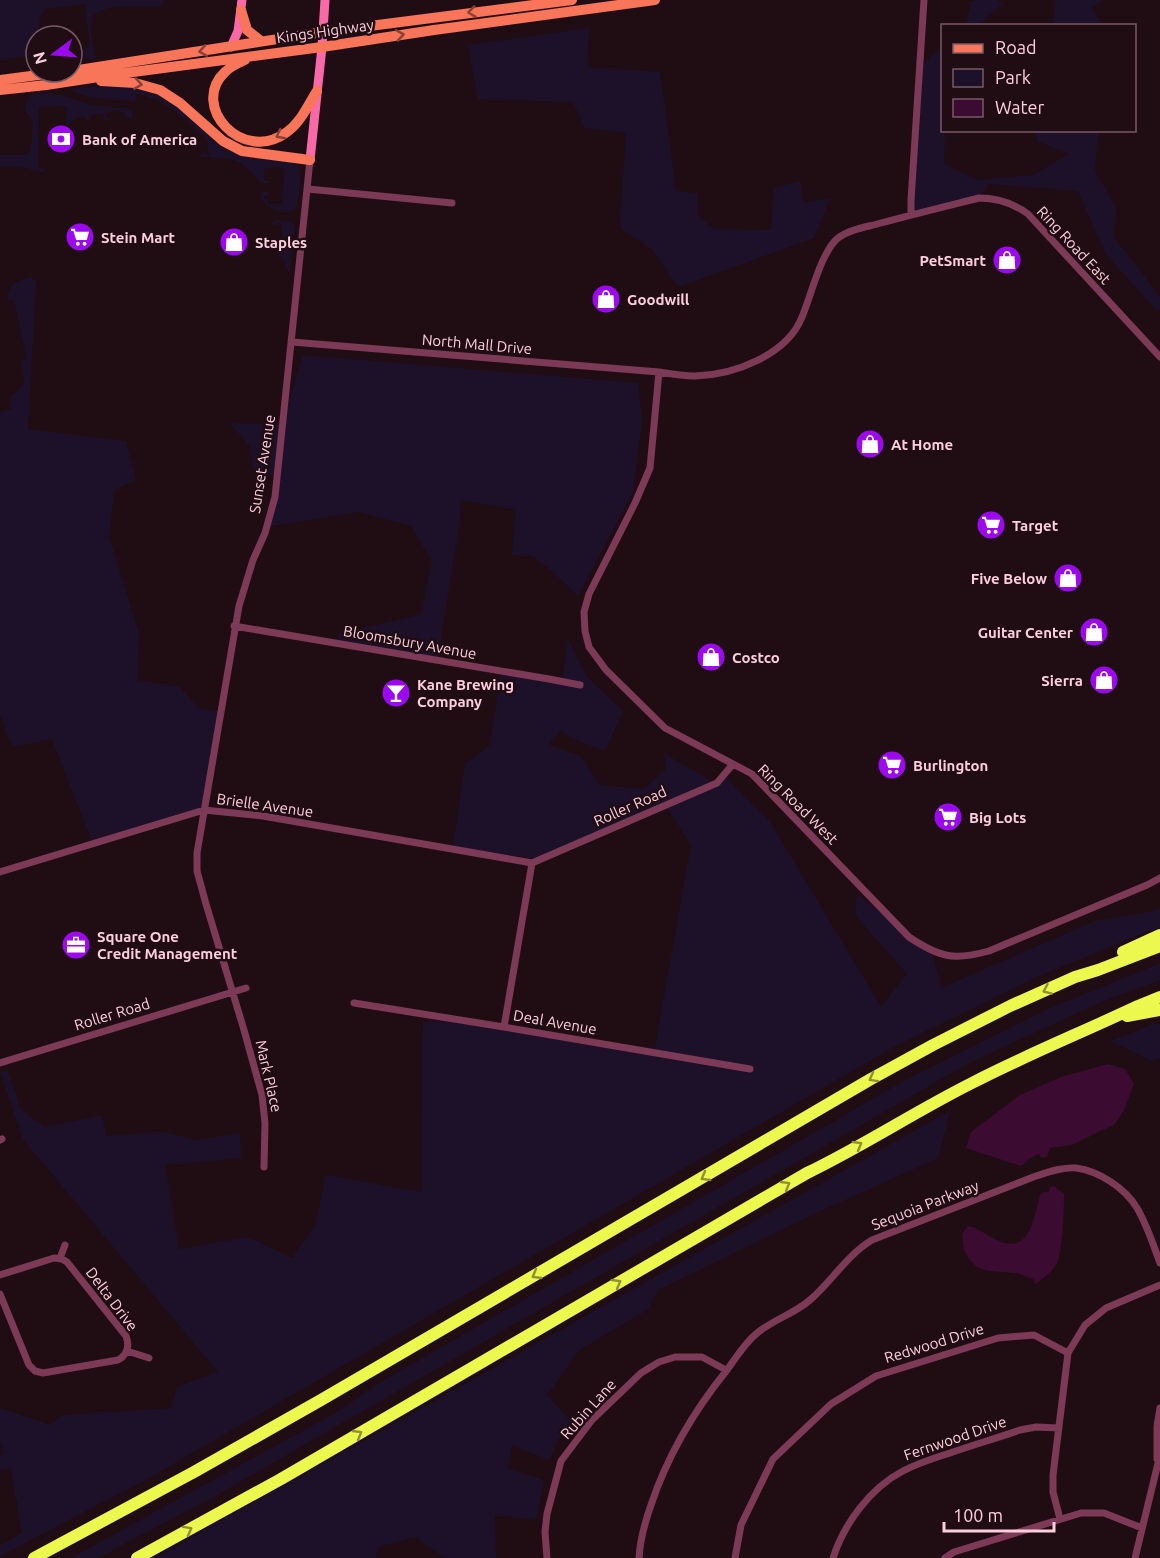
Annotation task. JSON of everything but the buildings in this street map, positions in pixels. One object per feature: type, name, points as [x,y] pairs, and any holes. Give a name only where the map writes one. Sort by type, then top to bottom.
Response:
[{"type":"highway","points":[[1075,977],[1095,964],[1160,935]]},
{"type":"highway","points":[[34,1558],[184,1478],[302,1411],[892,1068],[973,1024],[1075,977],[1160,946]]},
{"type":"highway","points":[[137,1558],[290,1474],[807,1173],[908,1117],[991,1073],[1160,997]]},
{"type":"highway","points":[[1108,1020],[1160,1010]]},
{"type":"main road","name":"Kings Highway","points":[[84,68],[323,32],[572,0]]},
{"type":"main road","name":"Kings Highway","points":[[84,80],[655,0]]},
{"type":"main road","points":[[242,5],[247,30],[261,41]]},
{"type":"main road","points":[[252,57],[224,72],[216,83],[214,91],[214,105],[219,117],[228,130],[238,136],[260,142],[281,136],[298,122],[317,91]]},
{"type":"main road","points":[[0,80],[24,77]]},
{"type":"main road","points":[[84,81],[135,83],[153,88],[180,103],[233,147],[247,152],[310,160]]},
{"type":"main road","name":"Kings Highway","points":[[0,90],[53,84]]},
{"type":"street","name":"Sunset Avenue","points":[[232,992],[197,872],[197,853],[234,626],[248,575],[265,532],[275,497],[308,189],[325,0]]},
{"type":"street","points":[[911,215],[924,0]]},
{"type":"street","points":[[231,47],[238,32],[242,5]]},
{"type":"street","points":[[308,189],[452,203]]},
{"type":"street","name":"Ring Road East","points":[[658,372],[694,376],[718,373],[753,362],[777,349],[798,327],[826,255],[833,244],[846,234],[979,198],[997,199],[1016,206],[1029,216],[1160,357]]},
{"type":"street","name":"North Mall Drive","points":[[292,342],[658,372]]},
{"type":"street","name":"Ring Road West","points":[[658,372],[650,468],[589,594],[584,612],[589,647],[597,659],[665,728],[752,774],[909,937],[928,950],[947,956],[968,957],[989,951],[1160,878]]},
{"type":"street","name":"Bloomsbury Avenue","points":[[234,626],[580,685]]},
{"type":"street","name":"Roller Road","points":[[532,863],[717,783],[733,764]]},
{"type":"street","name":"Brielle Avenue","points":[[0,872],[204,810],[262,816],[532,863]]},
{"type":"street","points":[[504,1027],[532,863]]},
{"type":"street","name":"Roller Road","points":[[0,1063],[246,988]]},
{"type":"street","name":"Mark Place","points":[[232,992],[262,1095],[265,1123],[264,1167]]},
{"type":"street","name":"Deal Avenue","points":[[354,1003],[750,1069]]},
{"type":"street","name":"Sequoia Parkway","points":[[639,1558],[645,1522],[659,1483],[691,1418],[711,1389],[757,1333],[807,1303],[851,1255],[872,1240],[1035,1176],[1058,1169],[1076,1168],[1095,1173],[1122,1190],[1143,1219],[1160,1263]]},
{"type":"street","points":[[0,1275],[50,1258],[60,1258],[65,1245]]},
{"type":"street","name":"Delta Drive","points":[[0,1294],[29,1365],[35,1371],[43,1373],[118,1360],[123,1357],[128,1345],[126,1336],[67,1263],[60,1258]]},
{"type":"street","points":[[1060,1519],[1053,1492],[1053,1475],[1068,1353],[1085,1325],[1106,1308],[1160,1286]]},
{"type":"street","name":"Redwood Drive","points":[[735,1558],[741,1525],[773,1459],[831,1404],[867,1381],[876,1376],[998,1338],[1034,1335],[1068,1353]]},
{"type":"street","points":[[127,1351],[149,1358]]},
{"type":"street","name":"Rubin Lane","points":[[547,1558],[545,1532],[547,1514],[561,1461],[592,1420],[641,1373],[675,1356],[702,1357],[726,1370]]},
{"type":"street","points":[[1157,1466],[1157,1426],[1160,1408]]},
{"type":"street","name":"Fernwood Drive","points":[[833,1558],[839,1539],[856,1512],[900,1472],[919,1463],[1020,1430],[1036,1427],[1059,1428]]},
{"type":"street","points":[[1135,1558],[1160,1455]]},
{"type":"street","points":[[945,1558],[954,1552],[1081,1513],[1104,1513],[1142,1528]]},
{"type":"green space","points":[[0,0],[164,0],[163,7],[110,8],[94,15],[91,25],[95,59],[88,60],[84,49],[90,45],[85,4],[45,9],[39,24],[24,24],[24,57],[0,60]]},
{"type":"green space","points":[[999,0],[1002,4],[980,24],[966,24],[971,2]]},
{"type":"green space","points":[[1056,0],[1102,0],[1092,8],[1101,24],[1053,24]]},
{"type":"green space","points":[[589,28],[587,67],[660,72],[676,191],[697,193],[697,215],[714,229],[771,230],[774,188],[800,181],[804,203],[830,198],[814,238],[678,287],[652,249],[620,228],[626,133],[585,128],[573,102],[478,99],[468,45]]},
{"type":"green space","points":[[941,48],[941,132],[945,132],[944,164],[977,180],[1033,175],[1069,154],[1037,141],[1034,132],[1098,132],[1095,171],[1116,208],[1114,237],[1160,297],[1160,310],[1155,309],[1105,253],[1078,191],[988,184],[977,200],[910,217],[920,66]]},
{"type":"green space","points":[[112,85],[131,87],[161,96],[230,151],[254,158],[294,162],[300,178],[296,209],[286,212],[276,210],[266,204],[260,196],[262,192],[268,192],[263,199],[268,199],[268,204],[282,205],[285,168],[265,168],[264,180],[269,183],[260,183],[254,174],[235,161],[201,157],[201,154],[206,152],[206,155],[209,155],[207,140],[185,119],[158,100],[138,94],[134,102],[94,98],[71,89]]},
{"type":"green space","points":[[43,93],[60,95],[91,105],[129,109],[132,111],[132,118],[126,119],[126,113],[112,110],[106,113],[106,118],[111,120],[104,120],[103,114],[92,114],[90,120],[86,120],[86,117],[79,118],[71,122],[66,130],[59,128],[56,130],[57,126],[66,123],[67,106],[39,107],[38,168],[43,169],[43,172],[21,167],[0,166],[0,155],[24,155],[31,151],[33,123],[25,111],[26,102],[32,95]]},
{"type":"green space","points":[[275,220],[295,225],[290,272],[277,253],[281,249],[282,225],[279,223],[272,225]]},
{"type":"green space","points":[[32,277],[36,280],[28,429],[126,441],[136,480],[114,490],[109,537],[139,633],[137,680],[180,687],[199,708],[219,712],[204,806],[93,844],[52,739],[12,747],[0,714],[0,412],[11,409],[10,397],[23,385],[24,374],[21,361],[27,358],[14,300],[8,301],[8,295],[14,284]]},
{"type":"green space","points":[[303,355],[638,383],[642,419],[633,492],[578,596],[533,556],[512,555],[516,509],[461,500],[460,519],[437,661],[334,644],[339,633],[421,615],[432,561],[411,526],[359,512],[266,527],[279,475],[254,474],[250,446],[229,423],[282,425]]},
{"type":"green space","points":[[568,638],[586,676],[623,711],[605,751],[574,739],[561,731],[548,744],[580,756],[600,785],[644,789],[666,769],[664,753],[713,782],[726,778],[770,822],[881,1007],[907,974],[855,915],[857,894],[928,950],[933,956],[941,988],[1095,921],[1160,908],[1160,928],[1032,979],[892,1048],[142,1482],[0,1556],[0,1545],[22,1533],[11,1468],[0,1470],[0,1456],[4,1453],[0,1441],[0,1408],[50,1425],[63,1415],[172,1408],[177,1387],[218,1372],[23,1139],[0,1072],[8,1070],[21,1110],[45,1127],[102,1115],[106,1136],[164,1132],[196,1140],[240,1133],[241,1158],[165,1165],[179,1249],[248,1237],[292,1258],[316,1224],[326,1175],[422,1192],[423,1022],[437,1021],[655,1048],[691,845],[666,806],[539,859],[453,848],[465,764],[490,745],[501,672],[562,684]]},
{"type":"green space","points":[[1160,963],[1160,980],[1101,1002],[969,1063],[210,1499],[98,1558],[71,1558],[339,1411],[376,1385],[909,1078],[1046,1010]]},
{"type":"green space","points":[[1154,1024],[1160,1024],[1160,1058],[1152,1061],[1111,1041]]},
{"type":"green space","points":[[950,1111],[938,1158],[814,1214],[658,1290],[647,1310],[579,1350],[547,1395],[572,1423],[558,1440],[549,1460],[512,1445],[508,1469],[544,1480],[536,1520],[495,1515],[496,1558],[445,1558],[415,1537],[378,1547],[376,1558],[155,1558]]},
{"type":"water","points":[[1108,1064],[1125,1069],[1134,1084],[1124,1110],[1115,1124],[1072,1145],[1050,1148],[1047,1157],[1042,1158],[1038,1154],[1021,1166],[966,1148],[971,1132],[1020,1095],[1061,1077]]},
{"type":"water","points":[[1054,1186],[1064,1194],[1063,1231],[1058,1259],[1055,1267],[1047,1275],[1035,1284],[1033,1279],[1017,1273],[989,1271],[977,1267],[969,1259],[964,1250],[962,1234],[968,1226],[994,1239],[1016,1243],[1023,1239],[1032,1224],[1041,1193],[1049,1191],[1050,1187]]},
{"type":"place","name":"Bank of America","points":[[61,139]]},
{"type":"place","name":"Stein Mart","points":[[80,237]]},
{"type":"place","name":"Staples","points":[[234,242]]},
{"type":"place","name":"PetSmart","points":[[1007,260]]},
{"type":"place","name":"Goodwill","points":[[606,299]]},
{"type":"place","name":"At Home","points":[[870,444]]},
{"type":"place","name":"Target","points":[[991,525]]},
{"type":"place","name":"Five Below","points":[[1068,578]]},
{"type":"place","name":"Guitar Center","points":[[1094,632]]},
{"type":"place","name":"Costco","points":[[711,657]]},
{"type":"place","name":"Sierra","points":[[1104,680]]},
{"type":"place","name":"Kane Brewing Company","points":[[396,693]]},
{"type":"place","name":"Burlington","points":[[892,765]]},
{"type":"place","name":"Big Lots","points":[[948,817]]},
{"type":"place","name":"Square One Credit Management","points":[[76,945]]}]
